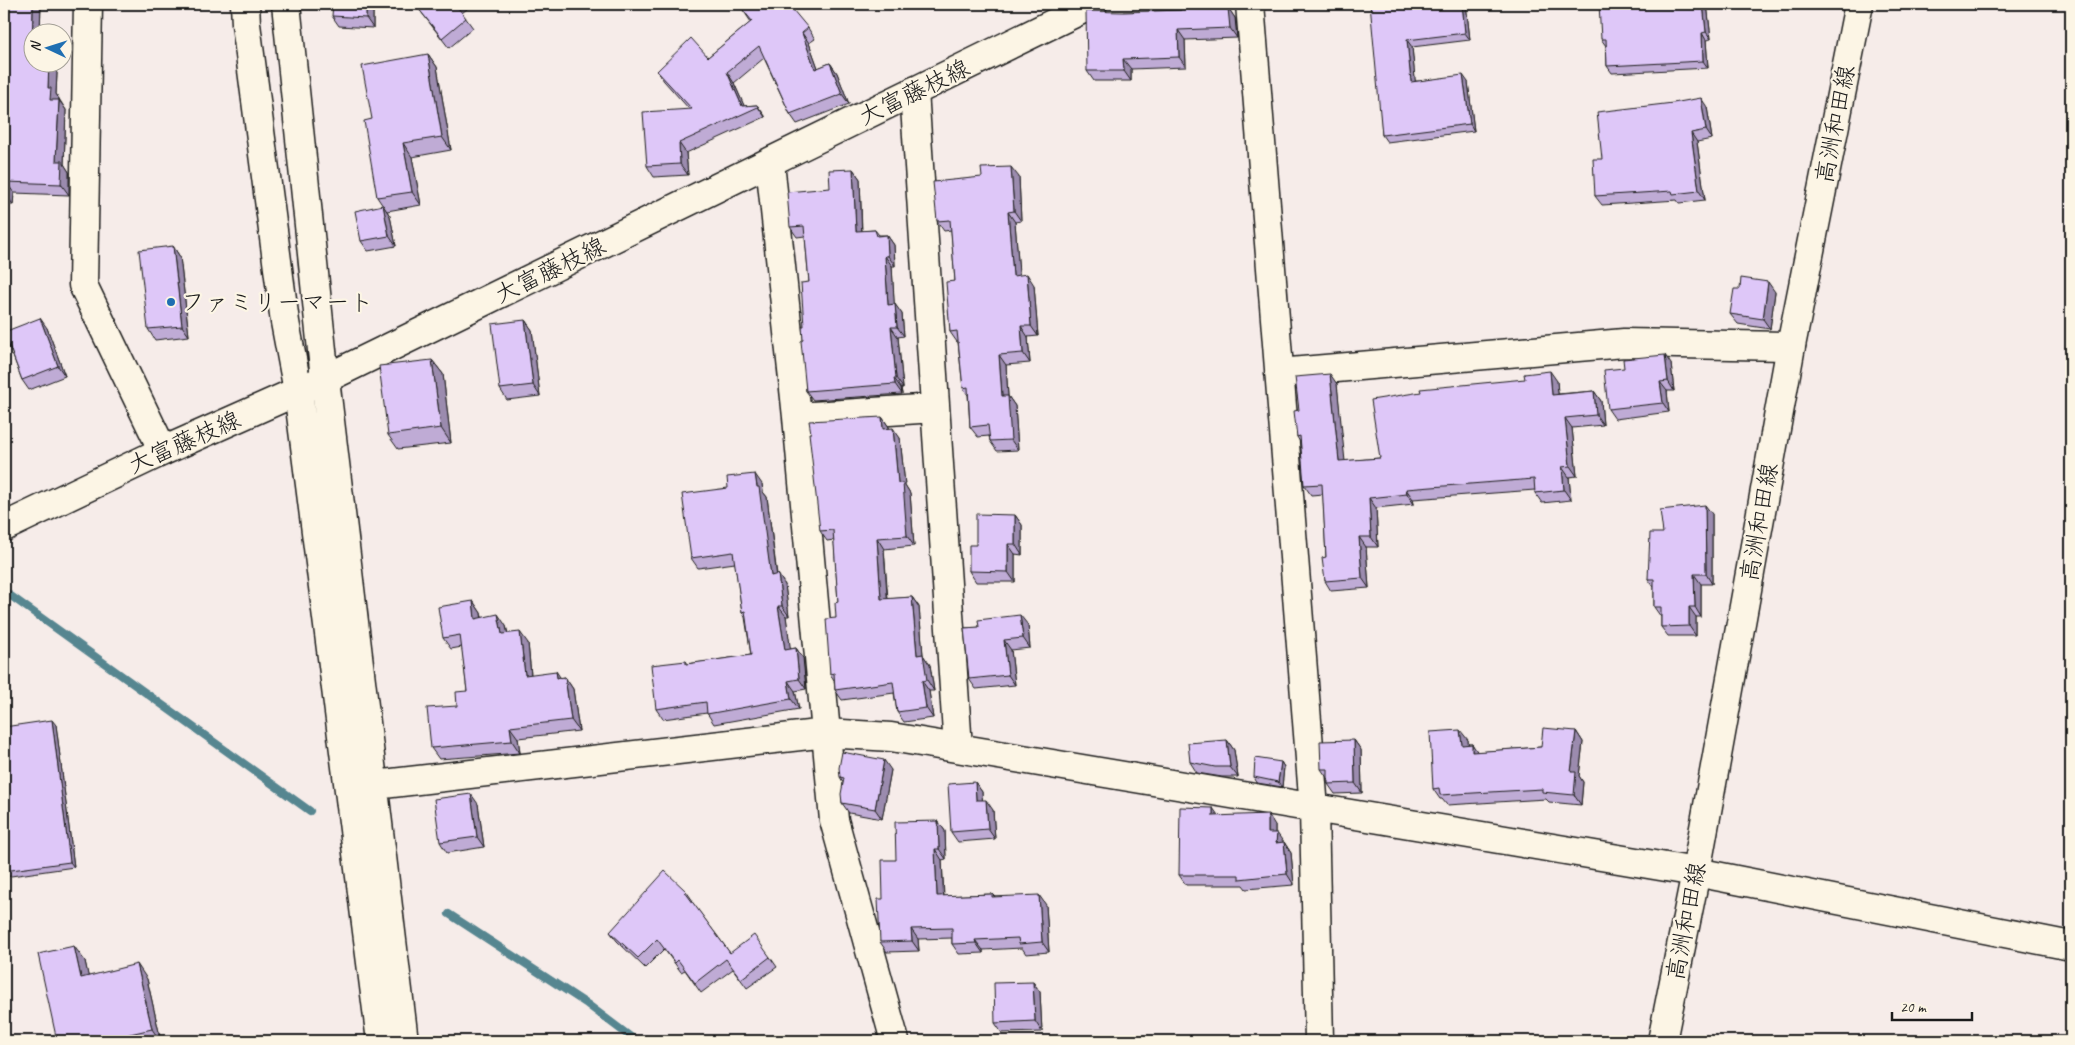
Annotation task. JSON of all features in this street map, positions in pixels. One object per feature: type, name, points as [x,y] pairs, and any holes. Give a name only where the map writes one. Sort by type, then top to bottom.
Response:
[{"type":"street","points":[[88,4],[83,285],[163,451]]},
{"type":"street","points":[[245,4],[285,322],[298,391],[381,1041]]},
{"type":"street","points":[[286,4],[325,380],[404,1041]]},
{"type":"street","name":"大富藤枝線","points":[[4,527],[163,451],[325,380],[1093,4]]},
{"type":"street","points":[[1250,4],[1314,809],[1319,1041]]},
{"type":"street","name":"高洲和田線","points":[[1662,1041],[1696,872],[1791,346],[1859,4]]},
{"type":"street","points":[[914,91],[958,748]]},
{"type":"street","points":[[770,163],[797,417],[834,820],[895,1041]]},
{"type":"street","points":[[1279,373],[1624,343],[1791,346]]},
{"type":"street","points":[[797,417],[935,408]]},
{"type":"street","points":[[374,785],[826,733],[891,737],[1696,872],[2071,946]]},
{"type":"building","points":[[4,4],[33,4],[33,22],[22,22],[22,72],[49,72],[48,88],[51,88],[50,100],[59,100],[56,161],[62,161],[61,184],[6,182],[6,194],[4,194]]},
{"type":"building","points":[[333,4],[366,4],[366,18],[332,16]]},
{"type":"building","points":[[420,4],[455,4],[466,18],[442,38],[418,8]]},
{"type":"building","points":[[750,4],[788,4],[808,28],[802,33],[815,69],[830,63],[842,94],[790,114],[759,46],[727,72],[742,106],[757,105],[758,107],[679,143],[680,164],[647,166],[643,112],[692,109],[657,71],[691,38],[708,57],[752,21],[743,10]]},
{"type":"building","points":[[1181,4],[1222,4],[1222,8],[1228,8],[1230,28],[1178,30],[1179,57],[1123,59],[1124,71],[1087,71],[1086,11],[1181,10]]},
{"type":"building","points":[[1370,4],[1462,4],[1465,33],[1407,40],[1411,82],[1463,75],[1470,124],[1382,135]]},
{"type":"building","points":[[1599,4],[1703,4],[1706,32],[1702,33],[1703,61],[1607,66],[1606,39],[1601,39]]},
{"type":"building","points":[[428,54],[442,137],[403,143],[412,192],[377,197],[364,121],[372,119],[362,66]]},
{"type":"building","points":[[1701,98],[1706,130],[1691,133],[1699,191],[1673,194],[1672,191],[1595,196],[1593,159],[1602,159],[1597,112]]},
{"type":"building","points":[[1011,167],[1014,211],[1008,212],[1013,276],[1027,274],[1031,326],[1021,326],[1023,353],[999,355],[1002,396],[1008,396],[1011,440],[990,441],[988,425],[970,427],[968,387],[963,388],[957,331],[950,332],[946,282],[955,281],[950,220],[937,221],[933,182],[982,177],[981,168]]},
{"type":"building","points":[[853,169],[856,231],[875,230],[877,236],[887,235],[888,256],[885,256],[888,305],[895,304],[897,327],[891,327],[895,384],[806,391],[801,341],[803,340],[802,326],[804,326],[801,283],[809,282],[804,226],[790,227],[787,192],[830,188],[829,170]]},
{"type":"building","points":[[383,205],[389,236],[361,241],[355,211]]},
{"type":"building","points":[[173,246],[182,326],[148,329],[139,250]]},
{"type":"building","points":[[1741,278],[1768,282],[1763,319],[1730,314],[1734,289],[1740,289]]},
{"type":"building","points":[[40,318],[58,366],[22,380],[4,332]]},
{"type":"building","points":[[525,320],[533,385],[500,389],[492,324]]},
{"type":"building","points":[[1665,355],[1668,381],[1660,382],[1663,403],[1608,409],[1604,370],[1624,368],[1623,359]]},
{"type":"building","points":[[432,360],[441,428],[388,435],[379,366]]},
{"type":"building","points":[[1550,371],[1552,395],[1594,391],[1596,415],[1565,418],[1570,466],[1562,467],[1564,490],[1535,493],[1534,479],[1406,489],[1407,494],[1369,498],[1371,537],[1359,537],[1362,578],[1325,581],[1322,558],[1326,557],[1322,484],[1304,485],[1300,436],[1297,437],[1294,411],[1299,410],[1295,377],[1330,374],[1339,461],[1380,458],[1371,400],[1421,392],[1420,389],[1525,379],[1524,374]]},
{"type":"building","points":[[882,417],[883,429],[893,428],[898,483],[903,483],[907,536],[877,538],[881,599],[912,597],[917,655],[923,654],[927,680],[922,681],[926,708],[897,712],[893,682],[835,690],[834,673],[830,674],[826,619],[836,618],[835,603],[838,602],[833,530],[820,531],[809,433],[811,433],[809,421]]},
{"type":"building","points":[[755,474],[757,487],[759,487],[771,576],[778,574],[782,606],[778,606],[785,650],[796,648],[799,679],[788,681],[791,699],[707,714],[706,702],[656,709],[651,665],[686,661],[686,664],[751,655],[745,611],[742,612],[733,552],[691,558],[682,494],[728,488],[727,477]]},
{"type":"building","points":[[1705,505],[1706,574],[1694,574],[1695,607],[1689,607],[1689,626],[1661,627],[1661,607],[1654,607],[1654,579],[1648,579],[1650,533],[1663,533],[1660,510]]},
{"type":"building","points":[[976,514],[1015,515],[1015,544],[1008,544],[1008,572],[969,571],[969,545],[976,545]]},
{"type":"building","points":[[473,601],[475,619],[498,614],[502,634],[520,632],[525,675],[556,671],[557,678],[565,677],[571,720],[510,727],[512,741],[431,748],[427,708],[457,706],[456,692],[467,691],[460,635],[443,638],[438,607]]},
{"type":"building","points":[[1020,615],[1023,638],[1004,640],[1008,675],[969,679],[964,628],[979,627],[978,620]]},
{"type":"building","points":[[52,720],[70,862],[4,871],[4,727]]},
{"type":"building","points":[[1543,728],[1576,731],[1571,772],[1576,772],[1574,795],[1542,792],[1542,789],[1440,795],[1439,788],[1433,789],[1430,732],[1460,730],[1462,745],[1472,744],[1472,752],[1541,747]]},
{"type":"building","points":[[1227,740],[1230,767],[1215,767],[1190,762],[1188,743]]},
{"type":"building","points":[[1354,740],[1355,783],[1328,784],[1328,769],[1321,769],[1320,741]]},
{"type":"building","points":[[842,752],[884,760],[875,809],[842,803],[841,794],[844,778],[840,777],[839,768]]},
{"type":"building","points":[[1255,758],[1281,762],[1278,782],[1254,777]]},
{"type":"building","points":[[975,782],[976,800],[986,800],[988,829],[951,832],[948,784]]},
{"type":"building","points":[[471,794],[477,837],[440,842],[434,799]]},
{"type":"building","points":[[1180,807],[1213,808],[1213,816],[1268,814],[1268,833],[1277,833],[1276,843],[1284,842],[1287,874],[1239,879],[1239,875],[1179,875]]},
{"type":"building","points":[[938,821],[939,849],[935,849],[937,896],[992,894],[992,897],[1039,895],[1042,942],[1019,944],[1018,938],[975,940],[976,943],[952,944],[952,928],[911,929],[912,941],[880,942],[878,899],[883,899],[882,860],[896,860],[895,822]]},
{"type":"building","points":[[665,871],[686,891],[730,953],[754,935],[770,957],[741,979],[726,959],[695,983],[678,960],[675,963],[657,939],[638,958],[610,932]]},
{"type":"building","points":[[74,946],[81,978],[137,964],[152,1029],[99,1041],[57,1041],[38,954]]},
{"type":"building","points":[[1033,982],[1035,1021],[995,1023],[994,983]]},
{"type":"waterway","points":[[4,591],[310,811]]},
{"type":"waterway","points":[[449,914],[587,1004],[636,1041]]},
{"type":"place","name":"ファミリーマート","points":[[171,302]]}]
